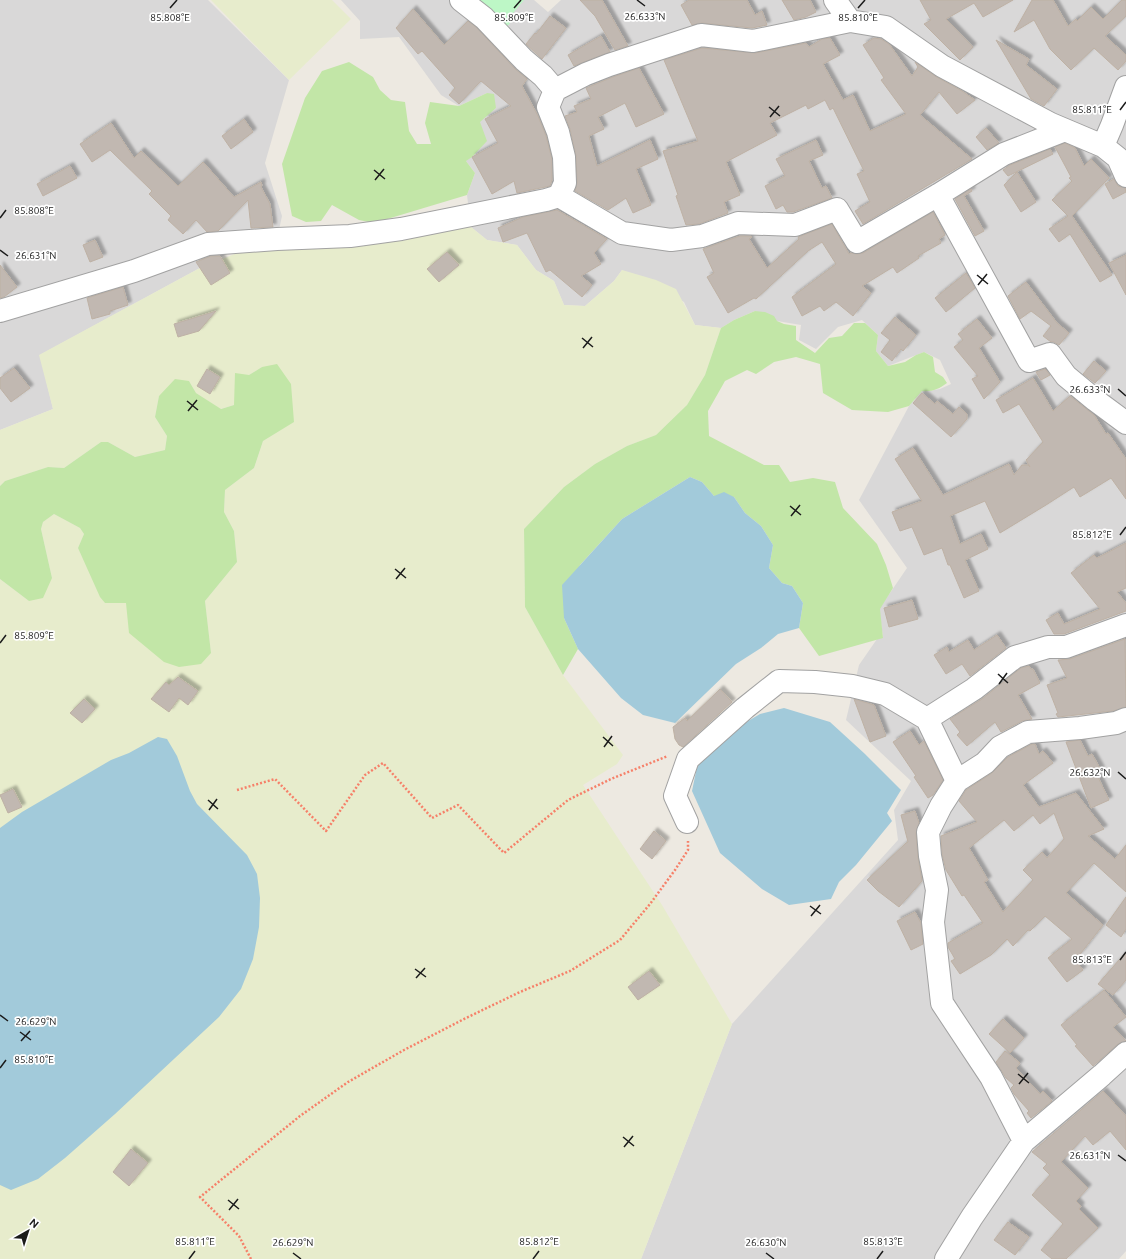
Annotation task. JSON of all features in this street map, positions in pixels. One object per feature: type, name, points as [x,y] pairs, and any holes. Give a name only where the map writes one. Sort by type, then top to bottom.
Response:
[{"type":"street","points":[[461,0],[484,18],[524,60],[543,76],[555,90]]},
{"type":"street","points":[[835,0],[850,21]]},
{"type":"street","points":[[0,311],[134,270],[208,244],[350,236],[401,230],[559,196],[566,183],[564,158],[558,132],[548,107],[555,90],[603,67],[701,36],[754,41],[850,21],[886,27],[942,66],[1118,159]]},
{"type":"street","points":[[1118,159],[1112,125],[1126,87]]},
{"type":"street","points":[[559,196],[622,233],[671,240],[702,236],[738,223],[795,225],[837,209],[857,242],[938,195],[1004,154],[1065,130]]},
{"type":"street","points":[[938,195],[1029,361],[1050,354],[1066,376],[1126,423]]},
{"type":"street","points":[[927,719],[974,690],[1015,657],[1048,646],[1066,647],[1126,626]]},
{"type":"street","points":[[687,822],[675,796],[688,759],[745,708],[779,681],[815,682],[886,694],[927,719],[957,781]]},
{"type":"street","points":[[1024,1140],[991,1077],[942,1004],[933,922],[937,890],[930,856],[928,832],[941,806],[957,781],[985,763],[1000,748],[1028,732],[1080,728],[1116,723],[1126,719]]},
{"type":"street","points":[[946,1259],[972,1217],[1024,1140],[1126,1053]]},
{"type":"path","points":[[237,790],[275,779],[326,831],[365,775],[383,763],[432,818],[458,805],[504,853],[568,800],[611,779],[667,756],[688,759]]},
{"type":"path","points":[[252,1259],[239,1236],[200,1197],[300,1116],[348,1082],[404,1050],[466,1018],[520,992],[570,971],[620,940],[650,904],[688,850],[687,822]]},
{"type":"shaded area","points":[[0,0],[208,0],[289,80],[265,163],[282,216],[277,239],[229,253],[40,355],[53,409],[0,430]]},
{"type":"shaded area","points":[[341,0],[534,0],[548,12],[561,0],[1126,0],[1126,1251],[1119,1259],[641,1259],[732,1024],[898,840],[894,810],[911,781],[846,720],[859,665],[877,639],[883,637],[879,609],[907,568],[859,500],[909,406],[922,391],[940,389],[951,384],[940,360],[924,352],[888,366],[876,351],[878,335],[862,320],[838,327],[816,349],[799,340],[801,325],[777,321],[755,311],[734,320],[721,328],[695,325],[684,302],[622,270],[614,281],[585,306],[564,305],[554,281],[536,270],[517,245],[487,240],[471,227],[467,195],[475,173],[466,161],[480,121],[496,108],[487,93],[459,106],[441,95],[399,37],[360,39],[360,21]]},
{"type":"green space","points":[[211,0],[332,0],[351,19],[289,80]]},
{"type":"green space","points":[[480,0],[524,0],[513,13],[515,17],[505,29],[475,5]]},
{"type":"green space","points":[[349,62],[373,77],[380,90],[391,100],[405,102],[409,131],[417,144],[431,144],[425,123],[430,102],[459,106],[487,93],[494,94],[496,108],[480,122],[487,141],[472,157],[466,161],[475,173],[467,195],[374,223],[359,220],[332,205],[321,221],[306,222],[292,216],[282,164],[305,98],[322,71]]},
{"type":"green space","points":[[471,227],[487,240],[517,245],[536,270],[554,281],[564,305],[585,306],[614,281],[622,270],[656,280],[676,289],[695,325],[721,328],[705,375],[687,405],[656,435],[627,446],[595,464],[564,487],[524,529],[525,607],[563,675],[623,755],[617,764],[583,785],[662,905],[732,1024],[641,1259],[0,1259],[0,579],[29,601],[52,578],[41,529],[43,522],[54,514],[80,528],[84,534],[78,548],[105,603],[126,603],[211,653],[205,601],[237,562],[234,531],[224,512],[225,490],[254,468],[263,441],[294,421],[262,367],[249,375],[234,405],[220,409],[196,393],[189,381],[159,396],[155,417],[167,436],[165,450],[135,457],[108,442],[101,442],[64,468],[48,467],[5,481],[0,486],[0,430],[53,409],[39,355],[198,269],[242,251],[391,240]],"holes":[[[447,252],[458,265],[439,282],[428,269]],[[223,261],[230,273],[211,285]],[[189,319],[193,333],[178,337],[174,324]],[[207,369],[220,377],[210,394],[197,386]]]},
{"type":"green space","points":[[755,311],[765,312],[774,316],[777,321],[796,326],[796,340],[815,353],[829,338],[842,336],[854,323],[865,323],[878,335],[876,351],[888,366],[905,362],[924,352],[933,357],[935,372],[943,377],[947,383],[935,390],[922,391],[909,406],[888,412],[852,410],[823,393],[820,364],[796,357],[774,362],[756,374],[747,370],[725,381],[708,411],[709,436],[764,465],[779,465],[790,482],[813,478],[835,482],[843,508],[877,544],[886,565],[893,588],[880,609],[883,638],[819,656],[799,628],[803,603],[792,586],[782,583],[769,568],[773,545],[761,526],[745,513],[734,497],[714,496],[702,482],[690,477],[622,519],[580,565],[564,618],[578,649],[563,675],[525,607],[524,529],[564,487],[595,464],[627,446],[656,435],[687,405],[705,375],[721,328],[734,320]]},
{"type":"green space","points":[[277,364],[291,384],[294,422],[263,441],[254,468],[225,490],[224,512],[234,531],[237,562],[205,601],[211,653],[201,664],[179,667],[164,662],[129,633],[126,603],[105,603],[100,597],[78,548],[84,534],[80,528],[54,514],[43,522],[41,529],[52,578],[43,598],[29,601],[0,579],[0,486],[5,481],[48,467],[64,468],[101,442],[108,442],[135,457],[165,450],[167,436],[155,417],[159,396],[175,379],[189,381],[196,393],[221,409],[234,405],[235,373],[249,375],[262,367]]},
{"type":"water","points":[[690,477],[702,482],[714,496],[724,492],[734,497],[745,513],[761,526],[773,545],[769,568],[782,583],[792,586],[803,603],[799,628],[778,634],[761,648],[736,664],[675,723],[643,715],[621,698],[578,649],[564,618],[562,585],[622,519]]},
{"type":"water","points":[[784,708],[830,722],[901,790],[887,813],[892,821],[856,865],[839,882],[831,899],[789,905],[762,889],[720,853],[692,791],[698,762],[726,734],[760,714]]},
{"type":"water","points":[[158,737],[167,739],[177,756],[190,791],[197,804],[247,855],[257,874],[260,898],[259,927],[253,959],[241,989],[219,1017],[115,1114],[65,1158],[38,1179],[11,1190],[0,1185],[0,828],[22,812],[111,760],[129,753]]},
{"type":"building","points":[[580,0],[602,0],[628,46],[615,50],[595,16]]},
{"type":"building","points":[[689,0],[747,0],[755,15],[762,11],[767,25],[752,28],[702,23],[692,25],[681,5]]},
{"type":"building","points":[[782,0],[810,0],[816,12],[806,17],[794,20]]},
{"type":"building","points":[[920,0],[1013,0],[983,17],[974,3],[946,19],[973,47],[960,60],[924,24],[931,20]]},
{"type":"building","points":[[1032,0],[1053,0],[1068,26],[1076,19],[1077,21],[1091,7],[1103,19],[1122,0],[1126,0],[1126,16],[1105,36],[1126,55],[1126,61],[1118,70],[1094,48],[1071,70],[1050,49],[1034,20],[1014,32]]},
{"type":"building","points":[[413,9],[444,45],[468,21],[476,27],[515,69],[527,79],[522,86],[538,116],[546,136],[552,159],[552,180],[550,186],[517,193],[514,181],[492,194],[472,157],[498,143],[485,119],[511,106],[481,81],[459,104],[449,95],[455,88],[422,51],[418,54],[396,28]]},
{"type":"building","points":[[550,16],[566,28],[542,59],[526,44]]},
{"type":"building","points":[[601,36],[610,52],[574,66],[568,55]]},
{"type":"building","points":[[830,38],[840,55],[823,64],[843,100],[853,95],[870,131],[906,114],[881,80],[884,78],[863,45],[874,38],[881,39],[889,44],[912,76],[918,67],[915,62],[975,100],[957,114],[939,92],[920,115],[972,159],[863,224],[855,211],[870,202],[857,174],[864,171],[833,108],[830,110],[825,100],[808,109],[806,105],[770,123],[777,135],[726,162],[740,195],[724,202],[728,213],[699,224],[686,225],[676,196],[678,195],[663,151],[698,141],[664,60],[702,48],[755,53],[806,43],[809,47],[822,39]]},
{"type":"building","points":[[996,40],[1029,59],[1026,65],[1057,89],[1044,106],[1031,99]]},
{"type":"building","points":[[639,68],[664,114],[636,127],[625,103],[598,117],[604,129],[589,136],[597,166],[650,140],[658,159],[636,169],[651,205],[633,213],[626,198],[608,210],[575,191],[577,183],[576,156],[570,129],[565,116],[577,112],[574,106],[591,99],[586,88]]},
{"type":"building","points":[[244,119],[253,132],[231,149],[222,136]]},
{"type":"building","points":[[111,123],[134,158],[141,151],[178,186],[203,162],[234,197],[261,182],[261,187],[270,204],[273,227],[251,228],[248,200],[218,231],[207,232],[196,220],[183,234],[168,220],[171,216],[149,194],[152,191],[110,150],[92,162],[80,144]]},
{"type":"building","points":[[986,128],[999,143],[987,150],[976,137]]},
{"type":"building","points":[[816,140],[823,155],[809,161],[822,188],[826,186],[832,198],[793,212],[787,212],[783,205],[776,209],[765,186],[785,176],[776,159]]},
{"type":"building","points":[[1065,143],[1075,148],[1084,166],[1091,159],[1109,178],[1072,216],[1112,275],[1100,282],[1070,234],[1059,242],[1049,229],[1068,216],[1052,200],[1072,181],[1069,178],[1071,177],[1055,147]]},
{"type":"building","points":[[1050,149],[1053,154],[1008,176],[1003,170],[1010,165]]},
{"type":"building","points":[[70,166],[77,178],[43,196],[37,184]]},
{"type":"building","points":[[1017,172],[1036,202],[1021,212],[1004,185]]},
{"type":"building","points":[[1114,179],[1118,186],[1125,188],[1126,192],[1113,199],[1105,184]]},
{"type":"building","points":[[971,189],[972,191],[964,196],[984,231],[975,236],[955,199]]},
{"type":"building","points":[[557,210],[607,239],[594,253],[601,264],[581,276],[592,285],[582,297],[550,270],[546,272],[527,233],[503,242],[498,228],[523,217]]},
{"type":"building","points":[[933,212],[945,235],[939,239],[941,243],[918,256],[919,258],[897,273],[893,267],[862,286],[871,293],[853,316],[836,302],[824,311],[820,306],[802,316],[792,297],[836,264],[822,242],[808,251],[756,299],[754,298],[728,313],[707,277],[714,273],[703,249],[740,236],[752,237],[749,239],[767,268],[799,239],[798,237],[832,224],[849,254],[857,254],[863,253]]},
{"type":"building","points":[[95,240],[103,257],[90,262],[83,245]]},
{"type":"building","points":[[447,252],[459,265],[439,282],[427,269]]},
{"type":"building","points":[[1126,255],[1126,295],[1109,263]]},
{"type":"building","points":[[211,256],[220,256],[230,273],[211,285],[196,262]]},
{"type":"building","points":[[0,265],[17,287],[4,297],[0,298]]},
{"type":"building","points":[[966,273],[975,288],[946,312],[935,298]]},
{"type":"building","points":[[1026,282],[1057,323],[1069,333],[1059,345],[1051,342],[1043,336],[1051,326],[1031,311],[1020,319],[1008,296]]},
{"type":"building","points":[[123,287],[128,305],[110,311],[110,314],[92,319],[87,298]]},
{"type":"building","points":[[216,311],[199,331],[178,337],[174,324]]},
{"type":"building","points":[[895,317],[916,335],[903,351],[901,349],[892,361],[881,352],[890,340],[881,333]]},
{"type":"building","points":[[977,319],[992,338],[979,348],[1000,382],[984,399],[972,379],[978,376],[954,347],[963,340],[958,334]]},
{"type":"building","points":[[1094,361],[1106,371],[1095,383],[1083,374]]},
{"type":"building","points":[[14,368],[30,388],[11,402],[0,388],[0,378]]},
{"type":"building","points":[[207,369],[220,377],[210,394],[197,386]]},
{"type":"building","points":[[1045,369],[1050,375],[1041,380],[1036,372]]},
{"type":"building","points":[[1033,378],[1053,411],[1070,396],[1094,415],[1106,434],[1108,433],[1126,459],[1126,499],[1111,478],[1080,497],[1074,487],[1000,533],[985,501],[950,516],[960,544],[981,534],[988,549],[965,560],[979,591],[964,598],[950,565],[948,565],[942,548],[924,555],[912,527],[900,531],[892,512],[922,501],[895,459],[913,448],[943,495],[1009,464],[1014,475],[1022,465],[1028,465],[1030,467],[1026,460],[1043,442],[1019,404],[1003,413],[996,400]]},
{"type":"building","points":[[922,393],[935,404],[937,401],[953,414],[959,407],[967,414],[967,419],[951,437],[913,403]]},
{"type":"building","points":[[1126,543],[1126,588],[1117,592],[1126,603],[1126,611],[1064,634],[1054,634],[1046,620],[1058,613],[1064,624],[1100,609],[1071,573],[1094,555],[1097,558]]},
{"type":"building","points":[[912,600],[918,619],[889,627],[884,608]]},
{"type":"building","points":[[997,635],[1006,648],[970,676],[962,664],[946,674],[934,655],[947,647],[949,652],[968,640],[974,650]]},
{"type":"building","points":[[1125,639],[1126,707],[1113,711],[1058,717],[1056,714],[1058,713],[1047,685],[1067,678],[1058,660],[1070,659]]},
{"type":"building","points":[[1029,666],[1033,669],[1040,683],[1018,695],[1032,719],[1022,721],[1001,732],[995,722],[967,746],[957,735],[960,732],[950,719],[982,699],[1021,668]]},
{"type":"building","points":[[178,677],[198,691],[188,705],[179,698],[169,712],[151,699],[166,682],[169,685]]},
{"type":"building","points":[[720,689],[732,702],[683,747],[679,745],[675,739],[673,727],[685,718],[687,721]]},
{"type":"building","points":[[84,699],[95,709],[82,723],[70,713]]},
{"type":"building","points":[[854,699],[874,705],[886,736],[870,742]]},
{"type":"building","points":[[910,731],[919,745],[924,741],[943,780],[933,795],[928,798],[914,777],[916,776],[893,742]]},
{"type":"building","points":[[1080,740],[1088,756],[1092,754],[1101,770],[1096,773],[1109,800],[1091,808],[1066,742]]},
{"type":"building","points":[[1032,744],[1035,744],[1039,754],[1043,751],[1053,763],[1023,785],[1039,807],[1076,793],[1104,829],[1088,836],[1115,859],[1126,845],[1126,892],[1094,863],[1066,893],[1103,925],[1081,953],[1074,959],[1083,970],[1067,982],[1048,958],[1072,939],[1045,916],[1030,931],[1028,930],[1013,946],[1007,939],[991,955],[960,974],[951,961],[955,959],[948,947],[948,943],[983,923],[964,895],[962,896],[946,870],[942,854],[941,836],[977,822],[959,801],[966,790],[992,773],[1008,757]],"holes":[[[1054,813],[1064,839],[1047,858],[1042,852],[1023,870],[1033,880],[1003,912],[984,882],[988,880],[969,848],[1004,820],[1014,831],[1033,815],[1040,824]]]},
{"type":"building","points":[[13,789],[22,807],[8,813],[0,795]]},
{"type":"building","points":[[915,811],[919,823],[916,833],[922,881],[899,907],[878,891],[867,880],[908,842],[901,815]]},
{"type":"building","points":[[654,831],[666,841],[652,859],[640,849]]},
{"type":"building","points":[[1126,897],[1126,929],[1121,937],[1106,925]]},
{"type":"building","points":[[915,912],[921,923],[923,944],[911,950],[897,921]]},
{"type":"building","points":[[1126,952],[1126,980],[1113,995],[1098,984]]},
{"type":"building","points":[[649,971],[660,985],[638,1000],[628,987]]},
{"type":"building","points":[[1104,990],[1126,1017],[1113,1027],[1126,1041],[1118,1044],[1093,1066],[1075,1046],[1077,1045],[1061,1025]]},
{"type":"building","points":[[1003,1019],[1024,1038],[1010,1053],[989,1034]]},
{"type":"building","points":[[1005,1051],[1020,1063],[1016,1068],[1040,1094],[1043,1091],[1052,1101],[1031,1118],[1027,1113],[1029,1111],[1014,1094],[1011,1088],[1014,1085],[1006,1078],[996,1062]]},
{"type":"building","points":[[1103,1091],[1126,1116],[1126,1150],[1110,1131],[1093,1145],[1085,1136],[1061,1162],[1088,1188],[1076,1201],[1081,1206],[1079,1209],[1098,1228],[1066,1259],[1052,1259],[1041,1250],[1063,1224],[1032,1195],[1050,1175],[1043,1168],[1047,1164],[1032,1152]]},
{"type":"building","points":[[131,1149],[148,1163],[129,1186],[113,1172]]},
{"type":"building","points":[[1008,1222],[1029,1237],[1015,1255],[994,1240]]}]
